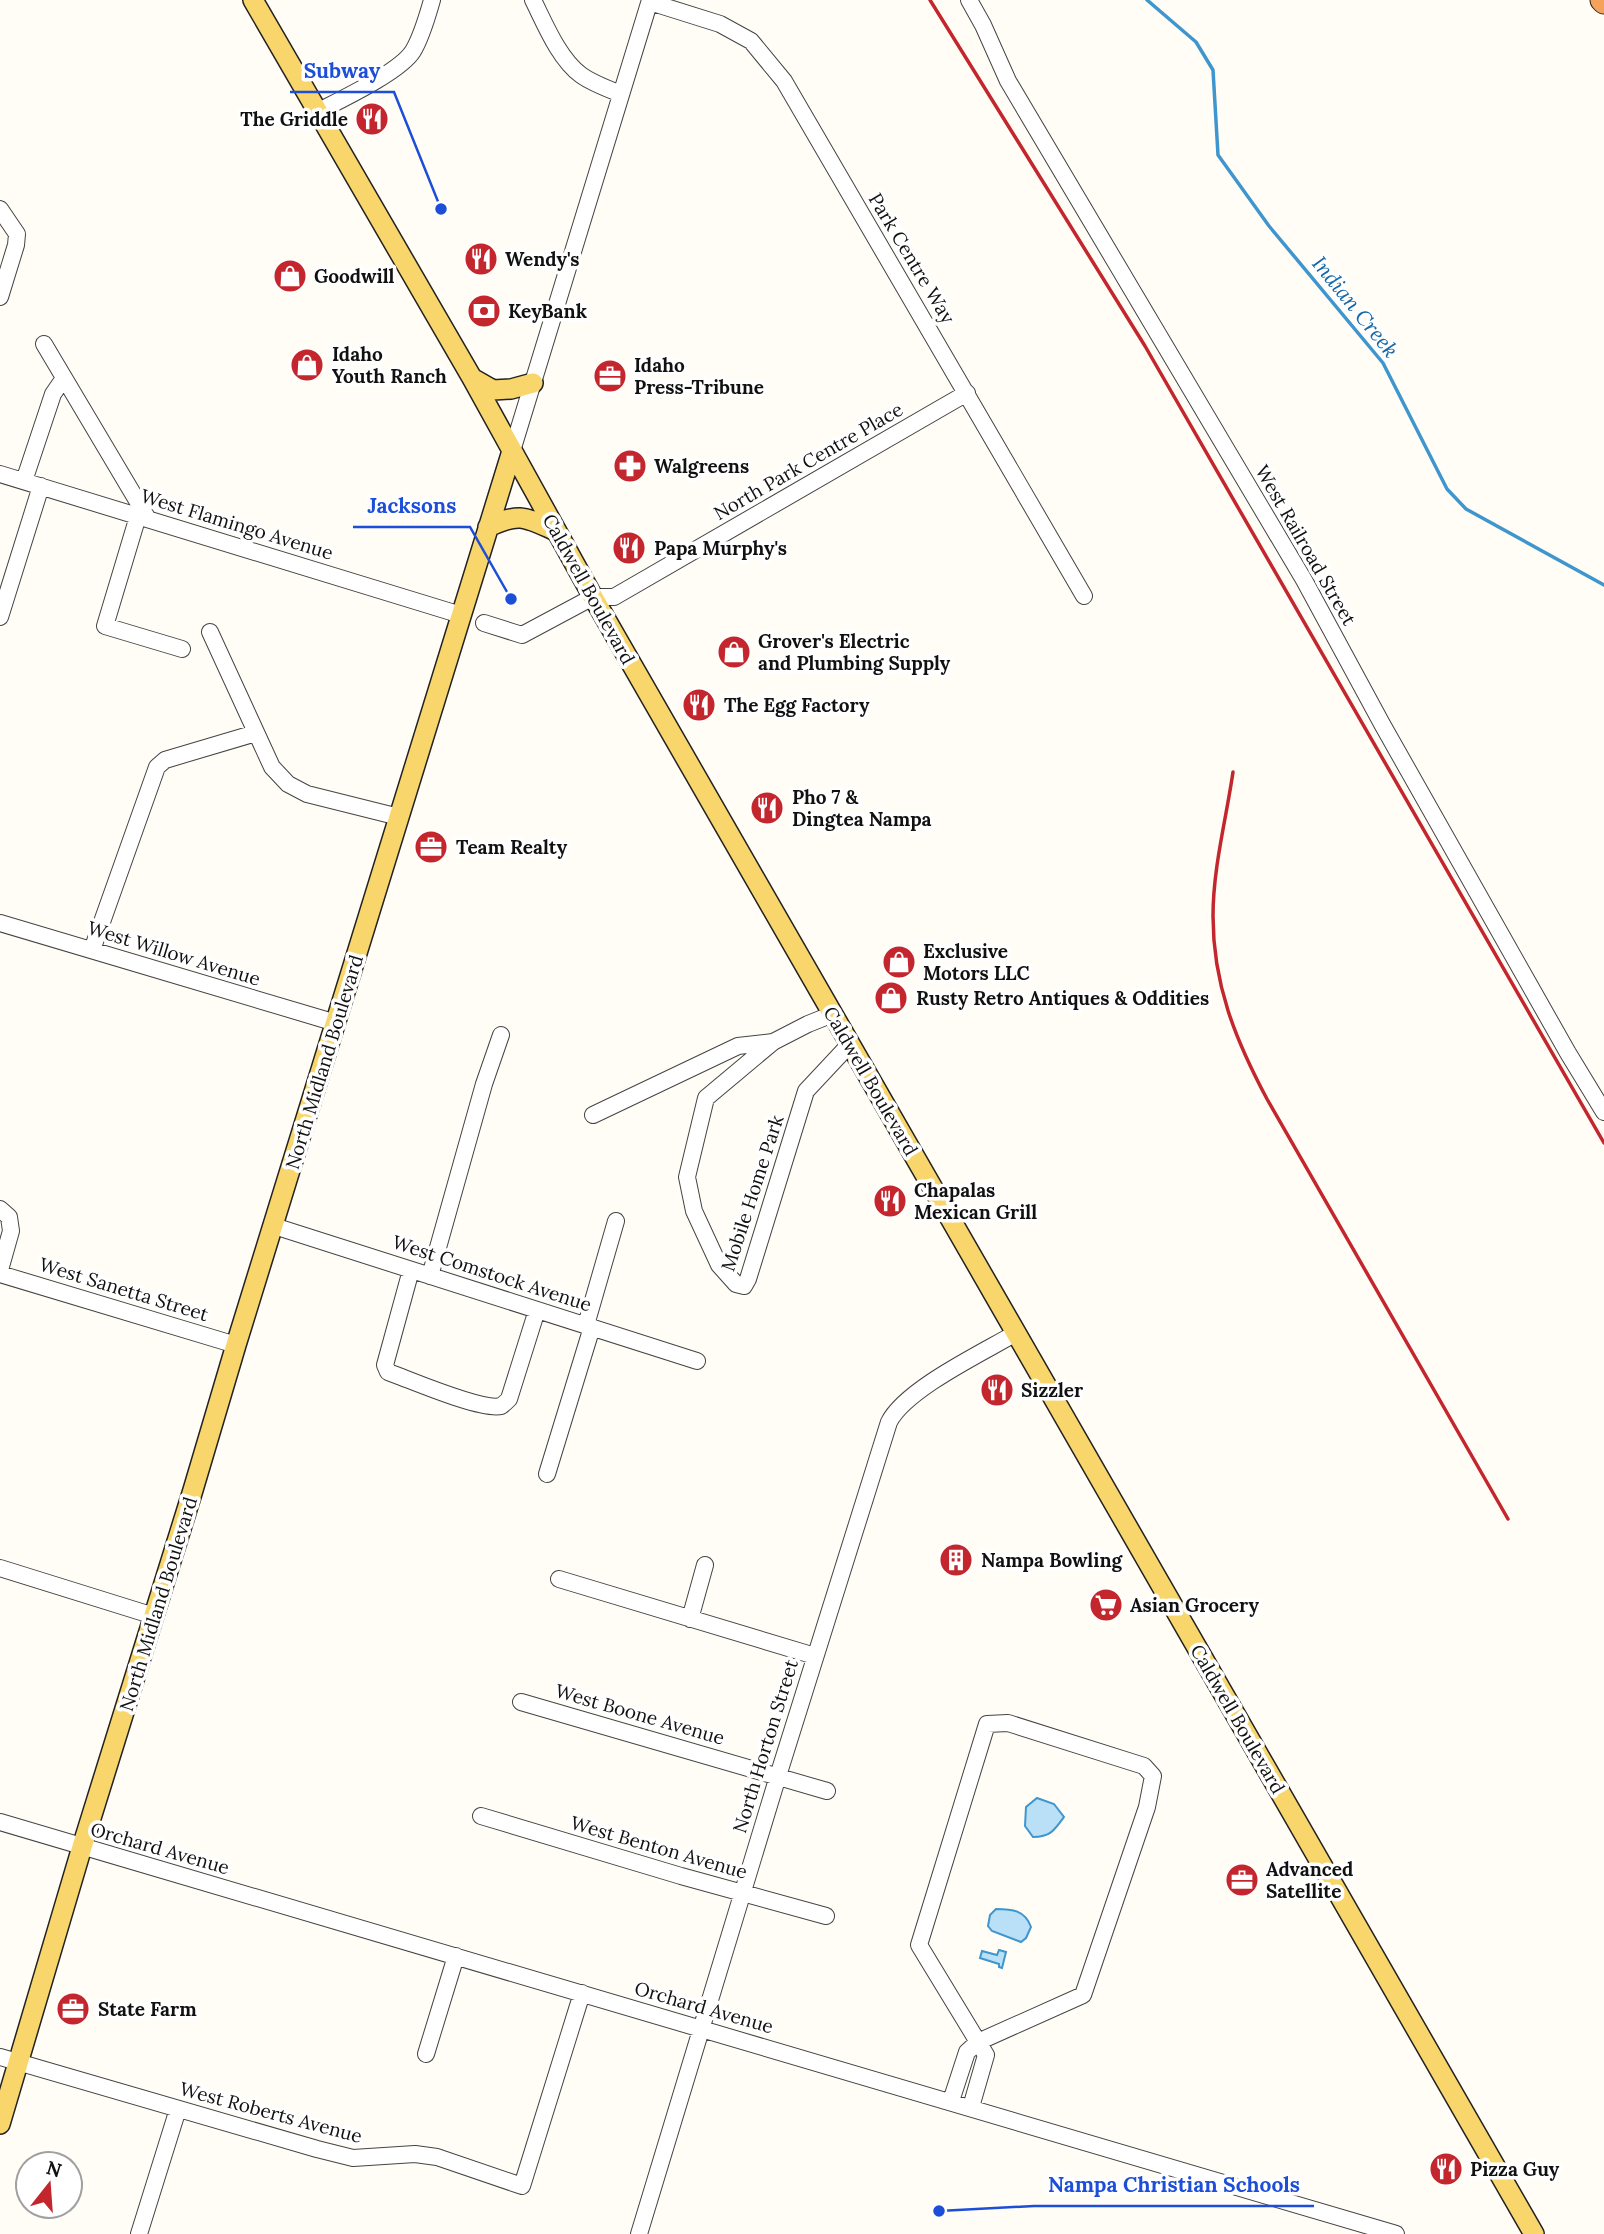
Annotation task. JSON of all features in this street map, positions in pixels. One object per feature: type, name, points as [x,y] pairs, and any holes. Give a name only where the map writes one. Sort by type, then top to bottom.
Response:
[{"type":"main road","name":"Caldwell Boulevard","points":[[253,0],[1534,2234]]},
{"type":"main road","points":[[472,378],[493,390],[511,389],[533,383]]},
{"type":"main road","name":"North Midland Boulevard","points":[[0,2124],[9,2060],[82,1847],[512,451]]},
{"type":"main road","points":[[488,527],[514,517],[530,520],[556,531]]},
{"type":"street","points":[[317,112],[398,66],[412,54],[432,0]]},
{"type":"street","points":[[534,0],[549,33],[580,74],[621,94]]},
{"type":"street","name":"West Railroad Street","points":[[969,0],[1008,81],[1304,580],[1382,724],[1604,1112]]},
{"type":"street","name":"North Midland Boulevard","points":[[512,451],[650,1]]},
{"type":"street","name":"Park Centre Way","points":[[650,1],[720,24],[751,41],[777,72],[1084,596]]},
{"type":"street","points":[[0,209],[17,234],[0,297]]},
{"type":"street","points":[[44,344],[143,517],[105,626],[181,649]]},
{"type":"street","points":[[24,481],[53,394],[64,378]]},
{"type":"street","name":"North Park Centre Place","points":[[484,623],[522,635],[593,597],[614,597],[967,393]]},
{"type":"street","name":"West Flamingo Avenue","points":[[0,474],[461,615]]},
{"type":"street","points":[[0,617],[41,486]]},
{"type":"street","points":[[210,632],[272,767],[288,785],[307,794],[399,817]]},
{"type":"street","points":[[92,950],[157,767],[165,760],[256,733]]},
{"type":"street","name":"West Willow Avenue","points":[[0,923],[336,1023]]},
{"type":"street","name":"Mobile Home Park","points":[[833,1014],[773,1042],[706,1098],[687,1177],[694,1211],[719,1265],[736,1284],[744,1286],[748,1279],[806,1091],[850,1044]]},
{"type":"street","points":[[430,1276],[484,1084],[501,1034]]},
{"type":"street","name":"Mobile Home Park","points":[[593,1115],[738,1046],[773,1042]]},
{"type":"street","points":[[0,1209],[9,1217],[11,1231],[0,1272]]},
{"type":"street","points":[[547,1474],[616,1221]]},
{"type":"street","name":"West Comstock Avenue","points":[[274,1226],[697,1361]]},
{"type":"street","points":[[411,1270],[385,1365],[388,1372],[470,1401],[494,1406],[503,1405],[509,1399],[537,1310]]},
{"type":"street","name":"West Sanetta Street","points":[[0,1272],[236,1345]]},
{"type":"street","name":"North Horton Street","points":[[639,2234],[815,1656],[892,1416],[900,1405],[916,1393],[1016,1333]]},
{"type":"street","points":[[690,1619],[705,1564]]},
{"type":"street","points":[[0,1568],[154,1616]]},
{"type":"street","points":[[559,1579],[815,1656]]},
{"type":"street","name":"West Boone Avenue","points":[[522,1702],[827,1791]]},
{"type":"street","points":[[951,2101],[967,2052],[978,2042],[1083,1995],[1149,1801],[1153,1776],[1144,1766],[1008,1723],[987,1724],[919,1945],[978,2042],[986,2055],[971,2107]]},
{"type":"street","name":"West Benton Avenue","points":[[481,1816],[826,1916]]},
{"type":"street","name":"Orchard Avenue","points":[[0,1822],[1396,2234]]},
{"type":"street","points":[[426,2054],[456,1956]]},
{"type":"street","name":"West Roberts Avenue","points":[[9,2060],[353,2158],[415,2154],[437,2157],[522,2186],[582,1993]]},
{"type":"street","points":[[139,2234],[178,2109]]},
{"type":"water","points":[[1037,1798],[1054,1804],[1064,1817],[1051,1832],[1033,1837],[1025,1826],[1026,1807]]},
{"type":"water","points":[[996,1909],[1013,1910],[1022,1914],[1031,1927],[1026,1938],[1021,1942],[992,1931],[988,1926],[990,1915]]},
{"type":"water","points":[[999,1950],[1006,1952],[1002,1968],[999,1964],[980,1958],[982,1951],[997,1955]]},
{"type":"waterway","name":"Indian Creek","points":[[1147,0],[1196,42],[1213,70],[1218,155],[1269,226],[1383,363],[1447,489],[1466,509],[1604,585]]},
{"type":"railway","points":[[930,0],[1145,346],[1604,1143]]},
{"type":"railway","points":[[1233,772],[1217,862],[1213,916],[1217,965],[1236,1033],[1267,1099],[1508,1519]]},
{"type":"place","name":"The Griddle","points":[[372,119]]},
{"type":"place","name":"Subway","points":[[441,209]]},
{"type":"place","name":"Wendy's","points":[[481,259]]},
{"type":"place","name":"Goodwill","points":[[290,276]]},
{"type":"place","name":"KeyBank","points":[[484,311]]},
{"type":"place","name":"Idaho Youth Ranch","points":[[307,365]]},
{"type":"place","name":"Idaho Press-Tribune","points":[[610,376]]},
{"type":"place","name":"Walgreens","points":[[630,466]]},
{"type":"place","name":"Papa Murphy's","points":[[629,548]]},
{"type":"place","name":"Jacksons","points":[[511,599]]},
{"type":"place","name":"Grover's Electric and Plumbing Supply","points":[[734,652]]},
{"type":"place","name":"The Egg Factory","points":[[699,705]]},
{"type":"place","name":"Pho 7 & Dingtea Nampa","points":[[767,808]]},
{"type":"place","name":"Team Realty","points":[[431,847]]},
{"type":"place","name":"Exclusive Motors LLC","points":[[899,962]]},
{"type":"place","name":"Rusty Retro Antiques & Oddities","points":[[891,998]]},
{"type":"place","name":"Chapalas Mexican Grill","points":[[890,1201]]},
{"type":"place","name":"Sizzler","points":[[997,1390]]},
{"type":"place","name":"Nampa Bowling","points":[[956,1560]]},
{"type":"place","name":"Asian Grocery","points":[[1106,1605]]},
{"type":"place","name":"Advanced Satellite","points":[[1242,1880]]},
{"type":"place","name":"State Farm","points":[[73,2009]]},
{"type":"place","name":"Pizza Guy","points":[[1446,2169]]},
{"type":"place","name":"Nampa Christian Schools","points":[[939,2211]]}]
